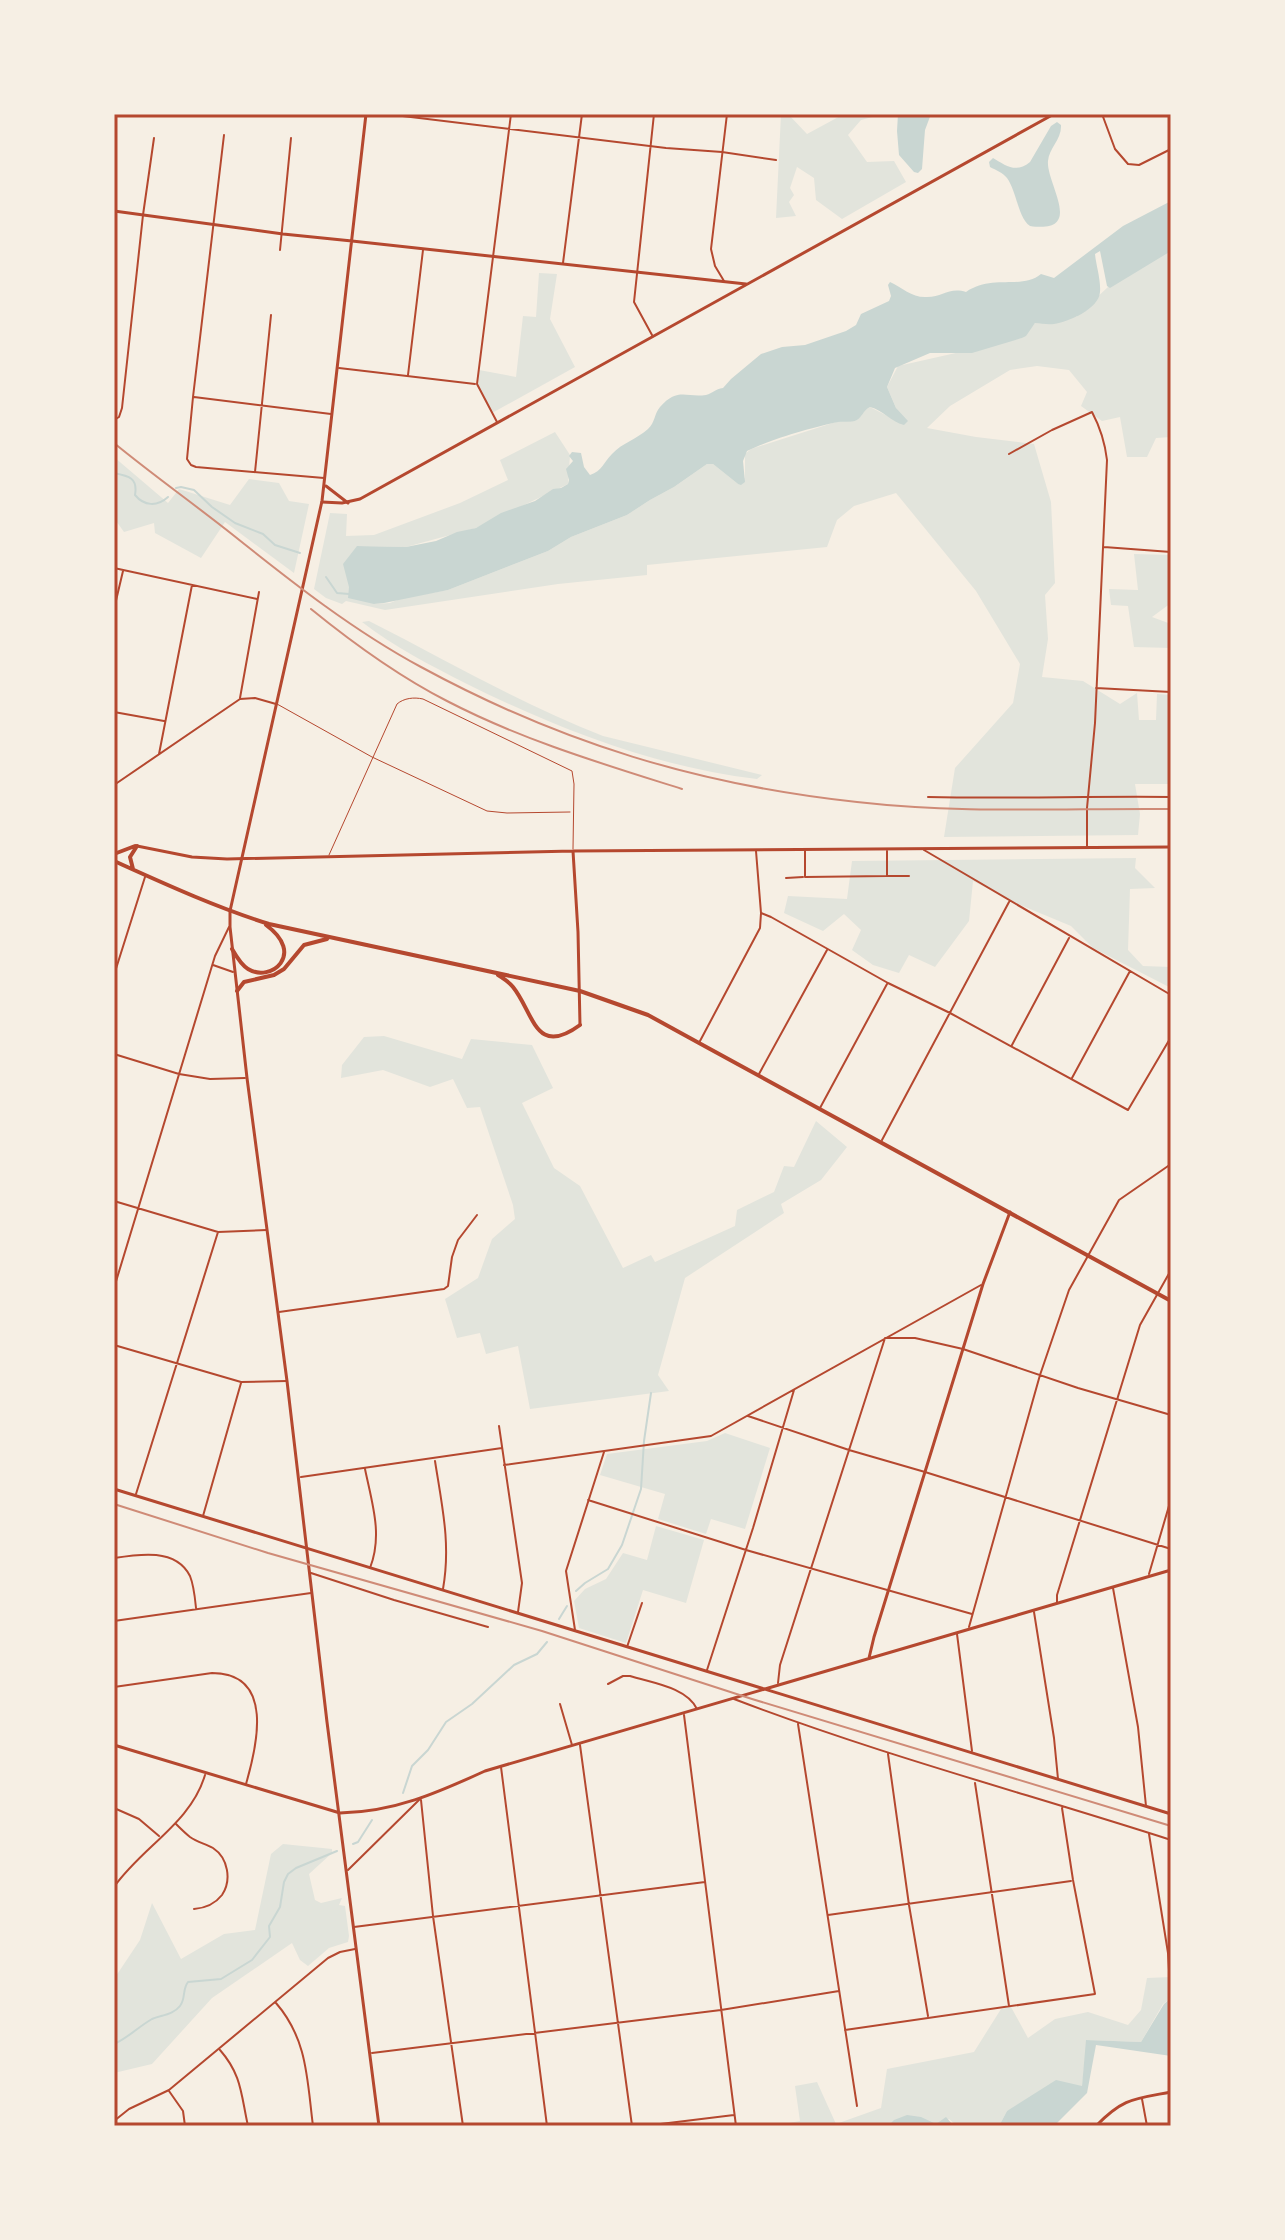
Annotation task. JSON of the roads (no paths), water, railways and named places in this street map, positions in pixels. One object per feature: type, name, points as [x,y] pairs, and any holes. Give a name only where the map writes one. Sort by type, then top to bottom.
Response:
[{"type":"highway","points":[[114,854],[137,846]]},
{"type":"highway","points":[[133,869],[130,857],[137,846]]},
{"type":"highway","points":[[114,861],[230,911],[261,921],[580,991],[648,1015],[1171,1301]]},
{"type":"highway","points":[[232,949],[243,966],[252,971],[271,970],[281,963],[286,953],[285,946],[275,932],[261,921]]},
{"type":"highway","points":[[237,991],[244,982],[281,971],[304,945],[331,938]]},
{"type":"highway","points":[[496,973],[512,986],[529,1017],[544,1033],[552,1037],[561,1036],[580,1025]]},
{"type":"street","points":[[366,114],[322,501],[241,858],[230,911],[230,927],[379,2126]]},
{"type":"street","points":[[386,114],[776,160]]},
{"type":"street","points":[[437,120],[438,114]]},
{"type":"street","points":[[497,423],[477,384],[511,114]]},
{"type":"street","points":[[563,263],[582,114]]},
{"type":"street","points":[[653,336],[634,302],[654,114]]},
{"type":"street","points":[[725,282],[715,266],[711,249],[727,114]]},
{"type":"street","points":[[322,501],[348,503],[360,499],[1054,114]]},
{"type":"street","points":[[1102,114],[1115,149],[1128,164],[1139,165],[1171,149]]},
{"type":"street","points":[[224,135],[187,459],[191,465],[325,478]]},
{"type":"street","points":[[114,420],[119,417],[122,408],[154,138]]},
{"type":"street","points":[[280,250],[291,138]]},
{"type":"street","points":[[114,211],[283,234],[746,284]]},
{"type":"street","points":[[408,376],[423,249]]},
{"type":"street","points":[[255,473],[271,315]]},
{"type":"street","points":[[337,368],[477,384]]},
{"type":"street","points":[[193,397],[331,414]]},
{"type":"street","points":[[1009,454],[1092,412],[1107,460],[1087,848]]},
{"type":"street","points":[[324,485],[348,503]]},
{"type":"street","points":[[1102,547],[1171,552]]},
{"type":"street","points":[[114,568],[257,599]]},
{"type":"street","points":[[114,606],[123,570]]},
{"type":"street","points":[[159,755],[192,585]]},
{"type":"street","points":[[240,699],[259,592]]},
{"type":"street","points":[[1096,688],[1171,692]]},
{"type":"street","points":[[114,785],[240,699],[255,698],[277,704]]},
{"type":"street","points":[[114,712],[164,721]]},
{"type":"street","points":[[928,797],[1171,797]]},
{"type":"street","points":[[137,846],[192,857],[241,858],[573,851],[1170,847],[1171,909]]},
{"type":"street","points":[[887,849],[887,876]]},
{"type":"street","points":[[923,849],[1171,995]]},
{"type":"street","points":[[805,850],[805,877]]},
{"type":"street","points":[[573,851],[580,1025]]},
{"type":"street","points":[[699,1043],[760,928],[756,851]]},
{"type":"street","points":[[114,975],[145,875]]},
{"type":"street","points":[[786,878],[909,876]]},
{"type":"street","points":[[881,1142],[1009,901]]},
{"type":"street","points":[[761,913],[1128,1110],[1171,1037]]},
{"type":"street","points":[[114,1288],[213,965],[230,927]]},
{"type":"street","points":[[1011,1046],[1070,937]]},
{"type":"street","points":[[759,1076],[827,948]]},
{"type":"street","points":[[213,965],[235,972]]},
{"type":"street","points":[[1071,1079],[1130,971]]},
{"type":"street","points":[[819,1109],[888,983]]},
{"type":"street","points":[[114,1054],[179,1074],[210,1079],[247,1078]]},
{"type":"street","points":[[969,1630],[1040,1375],[1069,1290],[1119,1200],[1171,1164]]},
{"type":"street","points":[[114,1201],[218,1232],[267,1230]]},
{"type":"street","points":[[869,1659],[983,1284],[1010,1212]]},
{"type":"street","points":[[278,1312],[444,1289],[448,1286],[458,1240],[477,1215]]},
{"type":"street","points":[[135,1496],[218,1232]]},
{"type":"street","points":[[1057,1603],[1140,1325],[1171,1270]]},
{"type":"street","points":[[504,1465],[706,1437],[983,1284]]},
{"type":"street","points":[[885,1338],[915,1338],[963,1349],[1171,1415]]},
{"type":"street","points":[[777,1686],[780,1665],[885,1338]]},
{"type":"street","points":[[114,1345],[241,1382],[287,1381]]},
{"type":"street","points":[[203,1517],[241,1382]]},
{"type":"street","points":[[707,1671],[794,1389]]},
{"type":"street","points":[[747,1416],[1171,1549]]},
{"type":"street","points":[[499,1426],[522,1583],[518,1613]]},
{"type":"street","points":[[298,1477],[502,1448]]},
{"type":"street","points":[[575,1630],[566,1571],[604,1451]]},
{"type":"street","points":[[435,1459],[448,1563],[443,1590]]},
{"type":"street","points":[[365,1468],[377,1542],[370,1568]]},
{"type":"street","points":[[114,1489],[1171,1814]]},
{"type":"street","points":[[1148,1576],[1171,1499]]},
{"type":"street","points":[[588,1500],[746,1550],[973,1615]]},
{"type":"street","points":[[114,1558],[150,1554],[179,1563],[192,1581],[196,1609]]},
{"type":"street","points":[[114,1745],[340,1813],[392,1808],[501,1766],[1171,1570]]},
{"type":"street","points":[[309,1573],[488,1627]]},
{"type":"street","points":[[1112,1587],[1138,1727],[1146,1806]]},
{"type":"street","points":[[114,1621],[312,1593]]},
{"type":"street","points":[[627,1647],[642,1603]]},
{"type":"street","points":[[1033,1610],[1058,1779]]},
{"type":"street","points":[[957,1633],[973,1753]]},
{"type":"street","points":[[114,1687],[212,1673],[240,1680],[253,1697],[258,1727],[256,1749],[246,1785]]},
{"type":"street","points":[[608,1684],[630,1676],[680,1692],[692,1699],[698,1710]]},
{"type":"street","points":[[743,1682],[746,1695]]},
{"type":"street","points":[[733,1699],[974,1781],[1171,1840]]},
{"type":"street","points":[[560,1704],[572,1746]]},
{"type":"street","points":[[684,1714],[736,2126]]},
{"type":"street","points":[[798,1723],[857,2106]]},
{"type":"street","points":[[580,1744],[632,2126]]},
{"type":"street","points":[[888,1753],[928,2018]]},
{"type":"street","points":[[501,1766],[547,2126]]},
{"type":"street","points":[[114,1887],[131,1865],[194,1801],[205,1773]]},
{"type":"street","points":[[974,1781],[1009,2008]]},
{"type":"street","points":[[347,1871],[421,1798]]},
{"type":"street","points":[[421,1798],[433,1916],[463,2126]]},
{"type":"street","points":[[845,2030],[1095,1994],[1062,1807]]},
{"type":"street","points":[[114,1808],[143,1822],[160,1837]]},
{"type":"street","points":[[175,1823],[190,1837],[219,1853],[226,1867],[227,1883],[222,1895],[204,1908],[194,1909]]},
{"type":"street","points":[[1148,1833],[1169,1970]]},
{"type":"street","points":[[827,1915],[1073,1880]]},
{"type":"street","points":[[354,1927],[706,1882]]},
{"type":"street","points":[[227,1883],[233,1884]]},
{"type":"street","points":[[114,2121],[129,2109],[169,2090],[328,1958],[344,1950],[356,1949]]},
{"type":"street","points":[[371,2053],[721,2010],[839,1991]]},
{"type":"street","points":[[276,2002],[291,2022],[301,2045],[313,2126]]},
{"type":"street","points":[[219,2049],[241,2085],[248,2126]]},
{"type":"street","points":[[169,2090],[181,2106],[185,2126]]},
{"type":"street","points":[[1096,2126],[1124,2102],[1171,2092]]},
{"type":"street","points":[[1142,2097],[1147,2126]]},
{"type":"street","points":[[644,2126],[735,2115]]},
{"type":"lane","points":[[329,855],[397,704],[404,700],[423,699],[572,771],[573,851]]},
{"type":"lane","points":[[277,704],[372,757],[487,811],[573,812]]},
{"type":"waterway","points":[[114,473],[134,481],[135,495],[146,503],[155,504],[168,497]]},
{"type":"waterway","points":[[176,488],[194,490],[235,523],[263,534],[275,545],[300,553]]},
{"type":"waterway","points":[[326,577],[337,593],[349,594]]},
{"type":"waterway","points":[[576,1591],[608,1569],[622,1545],[641,1489],[651,1393]]},
{"type":"waterway","points":[[559,1619],[567,1606]]},
{"type":"waterway","points":[[403,1793],[412,1766],[428,1750],[446,1722],[472,1704],[514,1665],[537,1654],[547,1642]]},
{"type":"waterway","points":[[353,1844],[358,1842],[372,1820]]},
{"type":"waterway","points":[[114,2044],[152,2019],[177,2009],[188,1982],[221,1979],[252,1960],[270,1937],[269,1926],[280,1907],[288,1874],[337,1851]]},
{"type":"railway","points":[[114,443],[301,588],[372,638],[473,694],[579,739],[687,772],[857,802],[975,809],[1171,809]]},
{"type":"railway","points":[[311,609],[394,670],[475,715],[563,750],[682,789]]},
{"type":"railway","points":[[114,1504],[268,1553],[542,1631],[752,1699],[1171,1826]]}]
